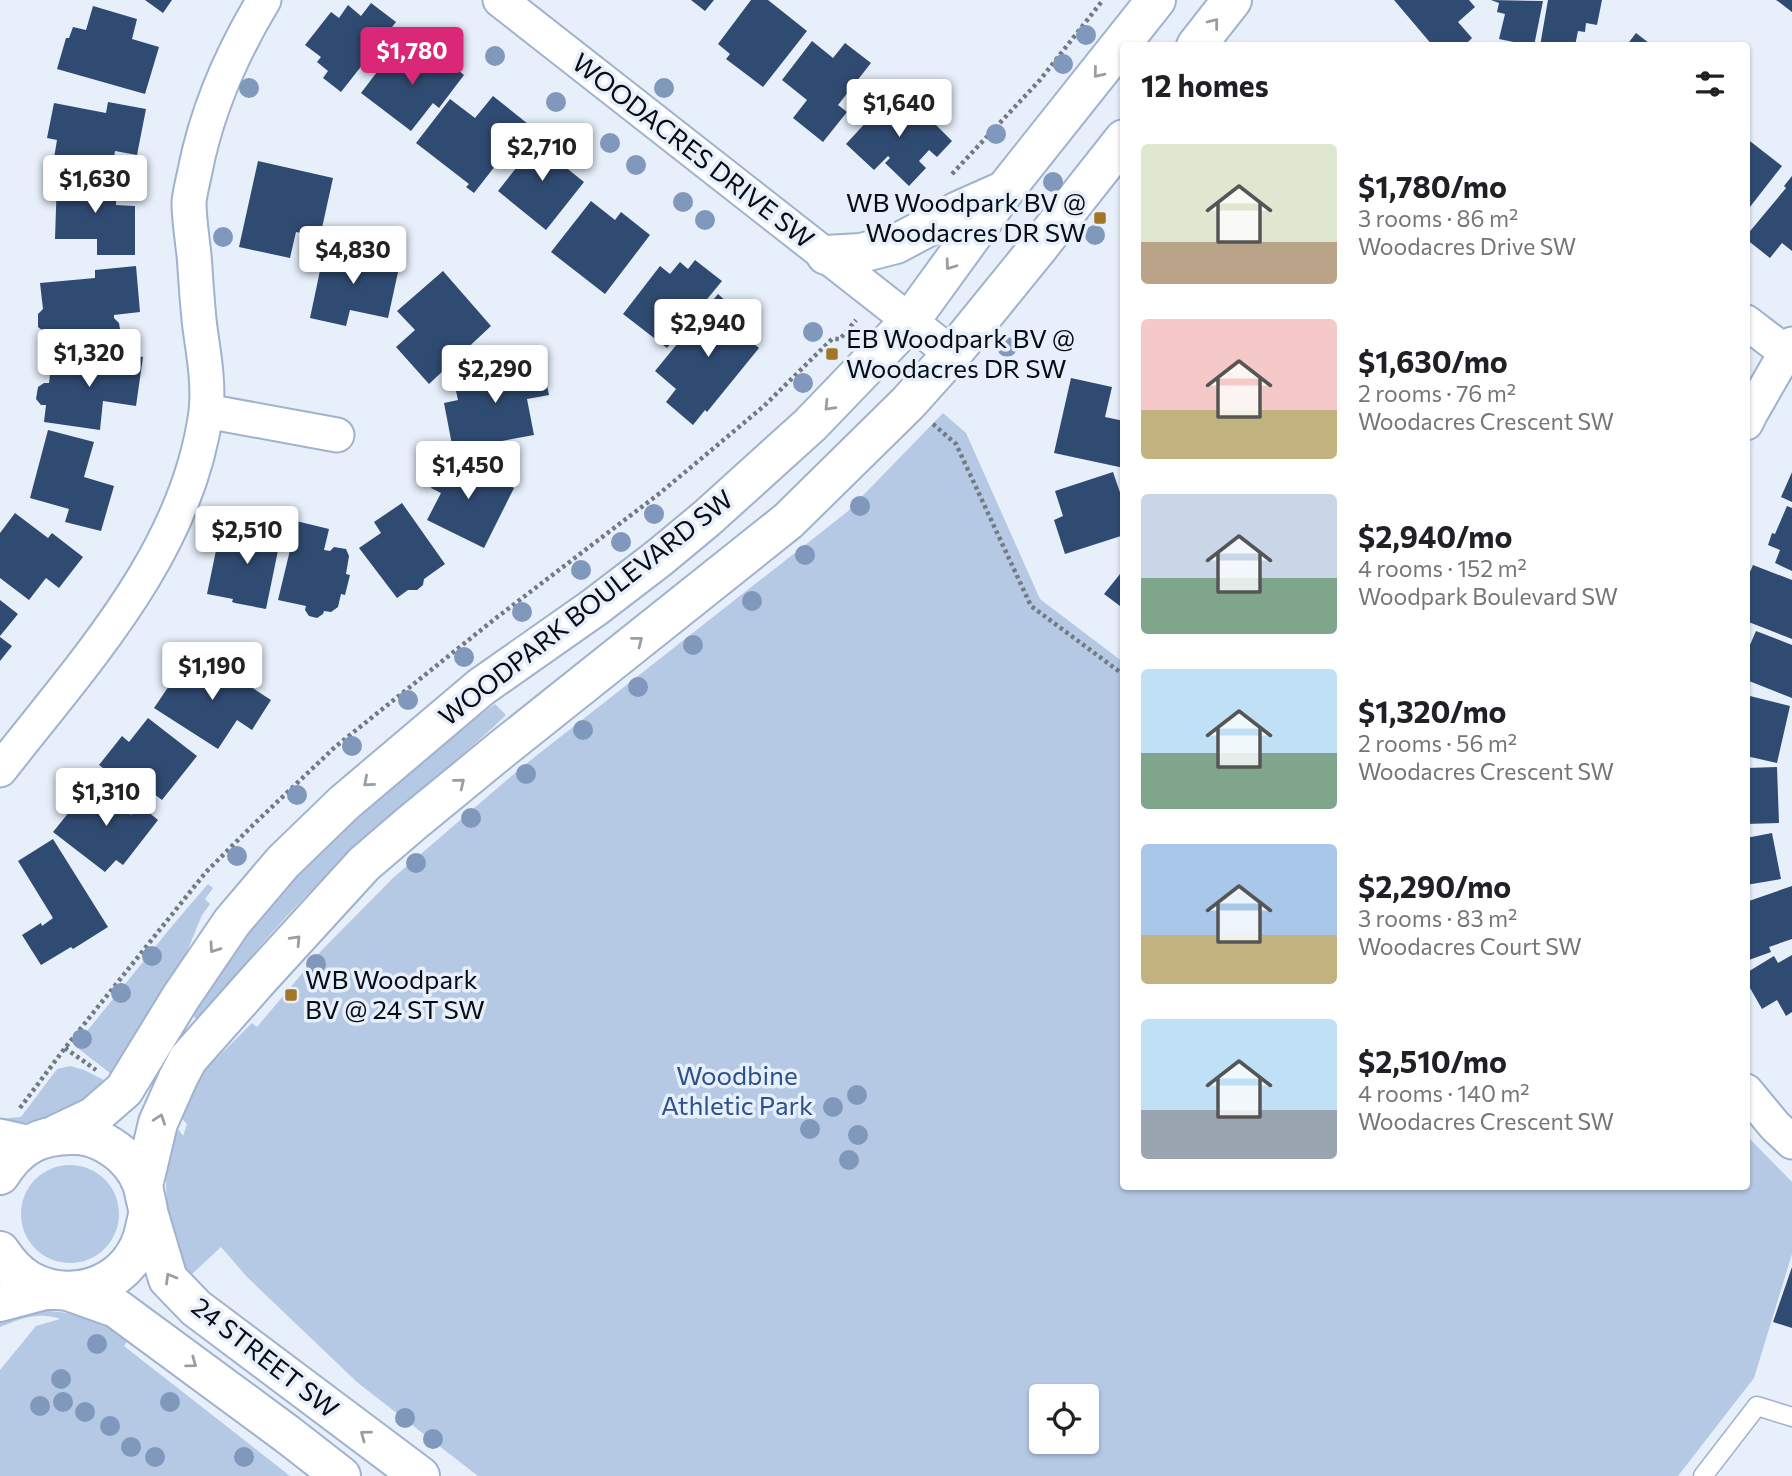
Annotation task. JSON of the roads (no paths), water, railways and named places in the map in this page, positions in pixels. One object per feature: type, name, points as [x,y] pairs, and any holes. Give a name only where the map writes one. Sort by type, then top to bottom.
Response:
[{"type":"street","points":[[0,770],[138,589],[161,548],[191,475],[206,411],[207,383],[189,200],[208,119],[222,80],[242,37],[264,0]]},
{"type":"street","name":"WOODACRES DRIVE SW","points":[[500,0],[952,354]]},
{"type":"street","name":"WOODPARK BOULEVARD SW","points":[[1123,42],[1156,0]]},
{"type":"street","points":[[1199,42],[1232,0]]},
{"type":"street","name":"WOODPARK BOULEVARD SW","points":[[0,1175],[26,1131],[93,1117],[115,1100],[232,922],[283,862],[344,803],[481,687],[595,607],[659,558],[810,425],[910,321],[1005,190],[1120,45]]},
{"type":"street","points":[[0,1302],[60,1290],[93,1288],[113,1278],[130,1263],[143,1239],[146,1199],[158,1123],[188,1059],[364,864],[502,749],[788,521],[908,403],[952,354],[1120,144]]},
{"type":"street","points":[[826,255],[861,253],[896,244],[1005,190]]},
{"type":"street","points":[[1750,325],[1790,351],[1750,416]]},
{"type":"street","points":[[206,411],[337,435]]},
{"type":"street","points":[[1750,1096],[1792,1142]]},
{"type":"street","points":[[26,1131],[84,1135],[109,1144],[130,1162],[146,1199]]},
{"type":"street","name":"24 STREET SW","points":[[146,1199],[168,1279],[196,1308],[420,1476]]},
{"type":"street","name":"24 STREET SW","points":[[0,1251],[10,1266],[28,1280],[116,1308],[341,1476]]},
{"type":"lane","points":[[1703,1476],[1757,1406],[1792,1417]]},
{"type":"place","name":"WB Woodpark BV @ Woodacres DR SW","points":[[1100,218]]},
{"type":"place","name":"EB Woodpark BV @ Woodacres DR SW","points":[[832,354]]},
{"type":"place","name":"WB Woodpark BV @ 24 ST SW","points":[[291,995]]},
{"type":"park label","name":"Woodbine Athletic Park","points":[[737,1091]]}]
